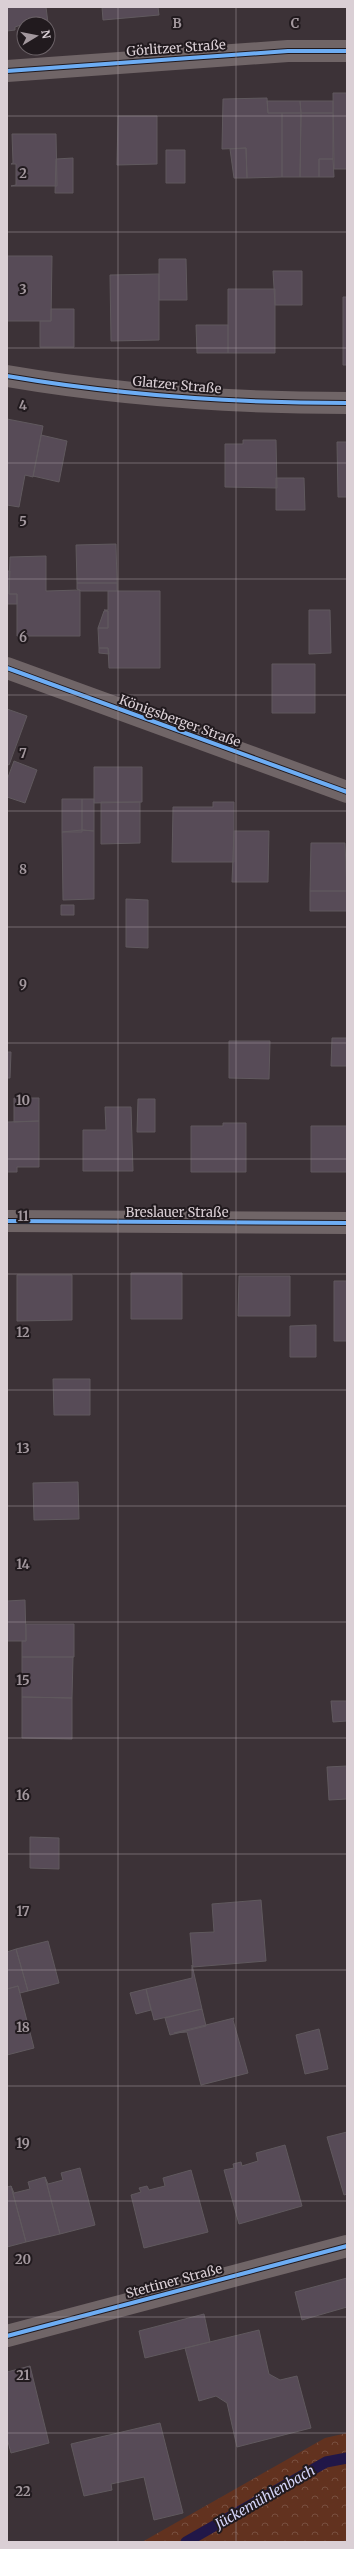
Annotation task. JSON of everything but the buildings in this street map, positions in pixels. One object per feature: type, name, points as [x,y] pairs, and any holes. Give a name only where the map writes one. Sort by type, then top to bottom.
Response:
[{"type":"street","name":"Görlitzer Straße","points":[[7,71],[288,51],[347,51]]},
{"type":"street","name":"Glatzer Straße","points":[[7,376],[64,386],[278,403],[347,403]]},
{"type":"street","name":"Königsberger Straße","points":[[7,668],[347,792]]},
{"type":"street","name":"Breslauer Straße","points":[[7,1221],[347,1223]]},
{"type":"street","name":"Stettiner Straße","points":[[7,2336],[347,2246]]},
{"type":"green space","points":[[347,2433],[347,2542],[142,2542],[325,2438]]},
{"type":"waterway","name":"Jückemühlenbach","points":[[186,2542],[326,2462],[347,2458]]},
{"type":"cycle path","points":[[7,71],[288,51],[347,51]]},
{"type":"cycle path","points":[[7,376],[49,383],[177,397],[305,403],[347,403]]},
{"type":"cycle path","points":[[7,668],[347,792]]},
{"type":"cycle path","points":[[7,1221],[347,1223]]},
{"type":"cycle path","points":[[7,2336],[347,2246]]}]
